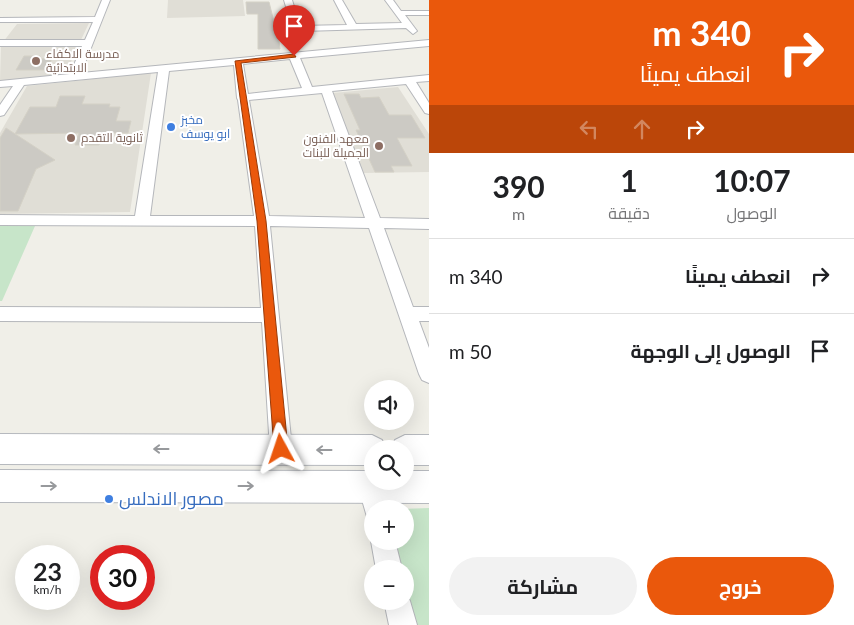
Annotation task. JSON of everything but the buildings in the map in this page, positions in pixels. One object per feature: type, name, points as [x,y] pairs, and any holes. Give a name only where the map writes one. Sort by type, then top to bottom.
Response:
[{"type":"main road","points":[[90,486],[95,448]]},
{"type":"main road","points":[[0,450],[95,448],[364,450]]},
{"type":"main road","points":[[414,450],[429,450]]},
{"type":"main road","points":[[0,486],[90,486],[372,498],[429,486]]},
{"type":"street","points":[[74,76],[106,0]]},
{"type":"street","points":[[288,0],[296,29],[299,55],[308,91]]},
{"type":"street","points":[[338,0],[353,27]]},
{"type":"street","points":[[389,0],[408,25],[426,43]]},
{"type":"street","points":[[399,13],[429,13]]},
{"type":"street","points":[[0,31],[4,20],[98,19]]},
{"type":"street","points":[[296,29],[408,25]]},
{"type":"street","points":[[0,43],[88,43]]},
{"type":"street","points":[[0,84],[426,43]]},
{"type":"street","points":[[238,61],[242,98],[262,221],[281,449]]},
{"type":"street","points":[[142,220],[164,68]]},
{"type":"street","points":[[242,98],[429,78]]},
{"type":"street","points":[[409,80],[429,111]]},
{"type":"street","points":[[0,113],[21,82]]},
{"type":"street","points":[[326,89],[429,374]]},
{"type":"street","points":[[0,220],[429,224]]},
{"type":"street","points":[[0,314],[269,315]]},
{"type":"street","points":[[408,314],[429,314]]},
{"type":"street","points":[[399,610],[403,625]]},
{"type":"shaded area","points":[[168,0],[243,0],[245,16],[167,18]]},
{"type":"shaded area","points":[[89,23],[80,42],[3,42],[17,24]]},
{"type":"shaded area","name":"مدرسة الاكفاء الابتدائية","points":[[1,45],[78,45],[66,74],[0,81]]},
{"type":"shaded area","name":"ثانوية التقدم","points":[[151,73],[130,212],[0,214],[0,133],[27,86]]},
{"type":"shaded area","points":[[398,87],[429,134],[429,172],[363,173],[333,93]]},
{"type":"green space","points":[[0,226],[35,226],[2,301],[0,301]]},
{"type":"green space","points":[[429,508],[429,625],[414,625],[411,610],[414,610],[414,560],[399,560],[397,550],[414,550],[414,509]]},
{"type":"place","name":"مدرسة الاكفاء الابتدائية","points":[[36,61]]},
{"type":"place","name":"مخبز ابو يوسف","points":[[171,127]]},
{"type":"place","name":"ثانوية التقدم","points":[[71,138]]},
{"type":"place","name":"معهد الفنون الجميلة للبنات","points":[[379,146]]},
{"type":"place","name":"مصور الاندلس","points":[[109,499]]},
{"type":"route","points":[[281,449],[262,221],[242,98],[238,61],[294,56]]}]
